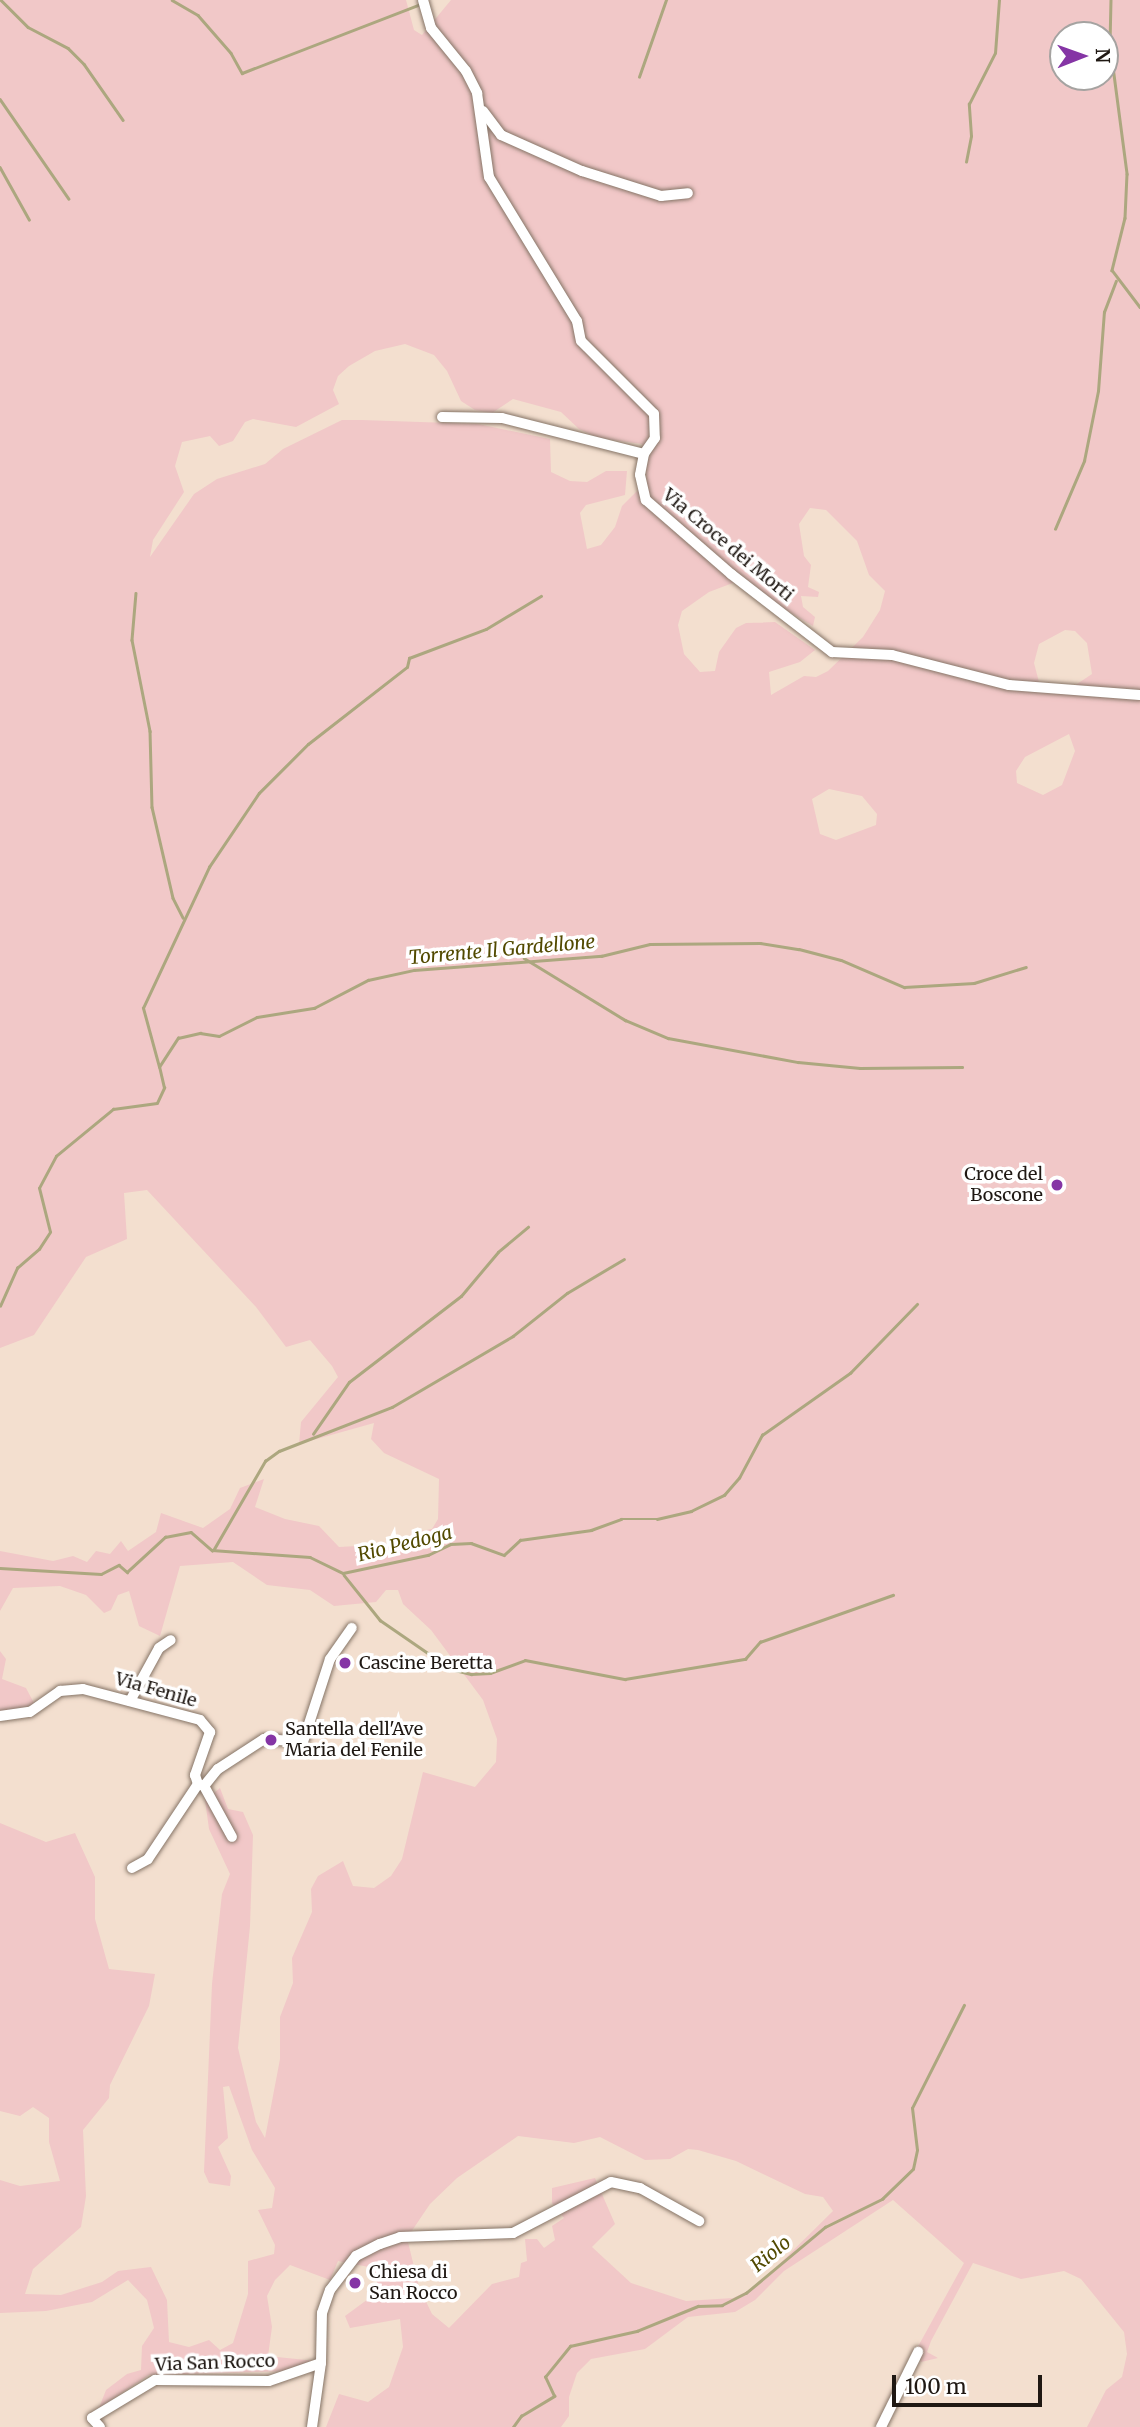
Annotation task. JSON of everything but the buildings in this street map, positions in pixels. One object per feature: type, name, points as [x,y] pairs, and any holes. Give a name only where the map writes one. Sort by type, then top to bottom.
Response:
[{"type":"street","name":"Via Croce dei Morti","points":[[423,0],[427,21],[466,71],[481,108],[489,177],[577,321],[581,341],[654,414],[655,438],[644,454],[640,475],[646,500],[731,574],[832,652],[892,655],[1009,685],[1140,695]]},
{"type":"street","points":[[481,108],[501,135],[582,172],[661,196],[688,194]]},
{"type":"street","points":[[442,416],[502,418],[644,454]]},
{"type":"street","points":[[132,1868],[148,1860],[201,1785],[218,1769],[264,1739],[303,1742],[330,1659],[352,1628]]},
{"type":"street","points":[[130,1701],[159,1648],[171,1640]]},
{"type":"street","name":"Via Fenile","points":[[0,1716],[30,1712],[60,1691],[83,1689],[200,1720],[210,1732],[198,1763],[201,1785]]},
{"type":"street","points":[[201,1785],[232,1837]]},
{"type":"street","points":[[312,2427],[321,2363],[322,2313],[330,2290],[356,2256],[400,2237],[513,2233],[611,2182],[640,2188],[699,2221]]},
{"type":"street","points":[[881,2427],[919,2352]]},
{"type":"street","name":"Via San Rocco","points":[[96,2422],[155,2380],[269,2381],[321,2363]]},
{"type":"shaded area","points":[[0,0],[406,0],[414,30],[422,35],[451,0],[1140,0],[1140,2427],[1087,2427],[1106,2390],[1122,2377],[1127,2354],[1124,2332],[1081,2279],[1064,2271],[1021,2279],[973,2263],[931,2341],[927,2352],[938,2358],[921,2362],[915,2352],[964,2263],[893,2200],[784,2271],[755,2300],[735,2312],[688,2317],[645,2349],[591,2359],[577,2373],[569,2397],[569,2416],[561,2427],[326,2427],[339,2394],[368,2402],[389,2387],[403,2347],[400,2319],[350,2328],[345,2316],[379,2291],[374,2268],[338,2261],[330,2280],[290,2265],[275,2280],[267,2296],[272,2327],[268,2356],[315,2361],[294,2371],[149,2375],[99,2408],[106,2390],[127,2374],[141,2370],[142,2346],[154,2328],[147,2300],[128,2280],[92,2302],[46,2311],[0,2313],[0,2180],[20,2186],[60,2181],[49,2142],[49,2118],[33,2107],[20,2116],[0,2111],[0,1823],[46,1842],[75,1833],[95,1877],[95,1919],[109,1969],[155,1974],[149,2006],[110,2085],[109,2098],[83,2130],[86,2196],[81,2227],[33,2269],[25,2294],[61,2295],[102,2282],[118,2271],[151,2267],[167,2300],[169,2342],[189,2347],[209,2340],[220,2350],[233,2343],[248,2294],[248,2261],[274,2254],[275,2245],[258,2210],[272,2208],[275,2188],[252,2150],[229,2086],[223,2087],[228,2138],[218,2147],[231,2176],[230,2186],[209,2183],[204,2172],[212,1984],[222,1894],[230,1874],[209,1829],[205,1800],[220,1788],[228,1809],[243,1812],[253,1835],[250,1926],[238,2048],[256,2122],[265,2138],[280,2059],[280,2017],[293,1983],[292,1958],[312,1912],[311,1889],[318,1876],[343,1861],[353,1886],[374,1888],[391,1876],[402,1859],[423,1772],[475,1787],[496,1762],[497,1739],[483,1700],[431,1630],[403,1604],[398,1590],[386,1590],[376,1602],[334,1606],[310,1590],[267,1585],[233,1562],[180,1566],[160,1636],[139,1626],[129,1591],[118,1595],[111,1610],[104,1613],[86,1595],[60,1586],[13,1588],[0,1611],[0,1551],[53,1561],[73,1556],[87,1562],[96,1551],[110,1554],[121,1541],[128,1551],[156,1532],[161,1513],[203,1528],[230,1509],[240,1488],[264,1479],[255,1507],[285,1519],[319,1526],[339,1547],[412,1543],[421,1531],[432,1529],[438,1519],[439,1479],[384,1453],[371,1439],[374,1423],[299,1444],[301,1422],[338,1377],[332,1366],[310,1340],[286,1347],[256,1307],[147,1190],[124,1193],[127,1239],[86,1257],[34,1335],[0,1348]],"holes":[[[405,344],[434,355],[447,371],[461,401],[475,410],[492,413],[513,399],[561,412],[579,429],[598,438],[642,444],[647,481],[622,506],[615,527],[601,545],[587,549],[580,513],[586,505],[625,495],[627,471],[606,471],[587,482],[570,481],[551,472],[550,439],[478,424],[342,420],[283,449],[265,464],[217,479],[194,494],[150,557],[153,540],[184,492],[175,466],[182,442],[210,436],[219,446],[233,441],[245,422],[253,419],[296,427],[339,404],[333,390],[338,376],[349,366],[375,351]],[[810,508],[826,510],[857,541],[869,575],[885,591],[880,610],[863,637],[828,671],[816,677],[804,676],[771,695],[769,672],[800,662],[815,650],[775,622],[746,623],[736,628],[719,652],[715,671],[700,672],[684,654],[678,625],[682,611],[709,592],[738,581],[813,626],[815,617],[803,607],[801,596],[818,597],[819,592],[808,587],[811,565],[804,556],[799,524]],[[1065,630],[1075,631],[1087,643],[1092,674],[1074,686],[1039,682],[1034,663],[1039,644]],[[1069,734],[1075,751],[1062,785],[1043,795],[1017,783],[1016,771],[1025,757]],[[829,789],[862,796],[877,814],[876,825],[836,840],[820,834],[812,799]],[[518,2136],[574,2143],[600,2137],[645,2160],[670,2159],[688,2149],[736,2161],[805,2194],[823,2197],[833,2211],[756,2287],[733,2298],[686,2301],[631,2283],[592,2247],[615,2224],[595,2178],[552,2188],[552,2203],[564,2218],[552,2226],[555,2240],[544,2248],[537,2239],[525,2239],[527,2261],[521,2263],[519,2277],[492,2284],[449,2328],[432,2314],[419,2287],[407,2238],[430,2204],[457,2178]]]},
{"type":"shaded area","points":[[0,1651],[6,1659],[2,1679],[26,1688],[35,1705],[0,1713]]},
{"type":"waterway","points":[[1,0],[28,27],[68,48],[84,64],[123,120]]},
{"type":"waterway","points":[[172,0],[198,15],[231,53],[242,73],[421,4]]},
{"type":"waterway","points":[[639,77],[666,0]]},
{"type":"waterway","points":[[966,162],[971,136],[969,104],[995,53],[999,0]]},
{"type":"waterway","points":[[1111,0],[1110,44],[1127,174],[1125,218],[1112,270],[1140,307]]},
{"type":"waterway","points":[[0,99],[69,199]]},
{"type":"waterway","points":[[0,167],[29,219]]},
{"type":"waterway","points":[[1055,529],[1084,461],[1098,391],[1104,312],[1116,281]]},
{"type":"waterway","points":[[136,593],[132,640],[150,731],[152,807],[173,898],[183,918]]},
{"type":"waterway","points":[[159,1067],[143,1008],[209,867],[259,793],[308,744],[407,667],[409,658],[486,629],[541,596]]},
{"type":"waterway","name":"Torrente Il Gardellone","points":[[0,1306],[17,1268],[39,1249],[50,1232],[39,1188],[56,1156],[113,1109],[157,1103],[164,1088],[159,1067],[178,1038],[200,1033],[219,1036],[257,1017],[314,1008],[368,980],[414,970],[601,956],[650,944],[760,943],[799,949],[841,960],[904,987],[974,983],[1026,967]]},
{"type":"waterway","points":[[524,958],[625,1020],[668,1038],[798,1062],[860,1068],[962,1067]]},
{"type":"waterway","points":[[313,1434],[349,1382],[461,1296],[498,1252],[528,1227]]},
{"type":"waterway","points":[[214,1549],[265,1461],[279,1451],[392,1407],[513,1336],[567,1293],[624,1259]]},
{"type":"waterway","name":"Rio Pedoga","points":[[0,1568],[101,1574],[119,1565],[127,1572],[165,1537],[191,1532],[212,1550],[310,1557],[343,1573],[428,1555],[451,1544],[471,1543],[504,1555],[520,1540],[591,1530],[621,1519],[657,1519],[691,1511],[724,1495],[739,1478],[762,1435],[850,1373],[917,1304]]},
{"type":"waterway","points":[[344,1575],[380,1620],[451,1669],[471,1674],[490,1673],[525,1660],[625,1679],[745,1659],[760,1642],[893,1595]]},
{"type":"waterway","name":"Riolo","points":[[513,2427],[521,2416],[554,2396],[545,2377],[570,2346],[637,2331],[698,2306],[722,2305],[746,2293],[825,2227],[882,2199],[913,2169],[917,2150],[912,2108],[964,2005]]},
{"type":"place","name":"Croce del Boscone","points":[[1057,1185]]},
{"type":"place","name":"Cascine Beretta","points":[[345,1663]]},
{"type":"place","name":"Santella dell'Ave Maria del Fenile","points":[[271,1740]]},
{"type":"place","name":"Chiesa di San Rocco","points":[[355,2283]]}]
